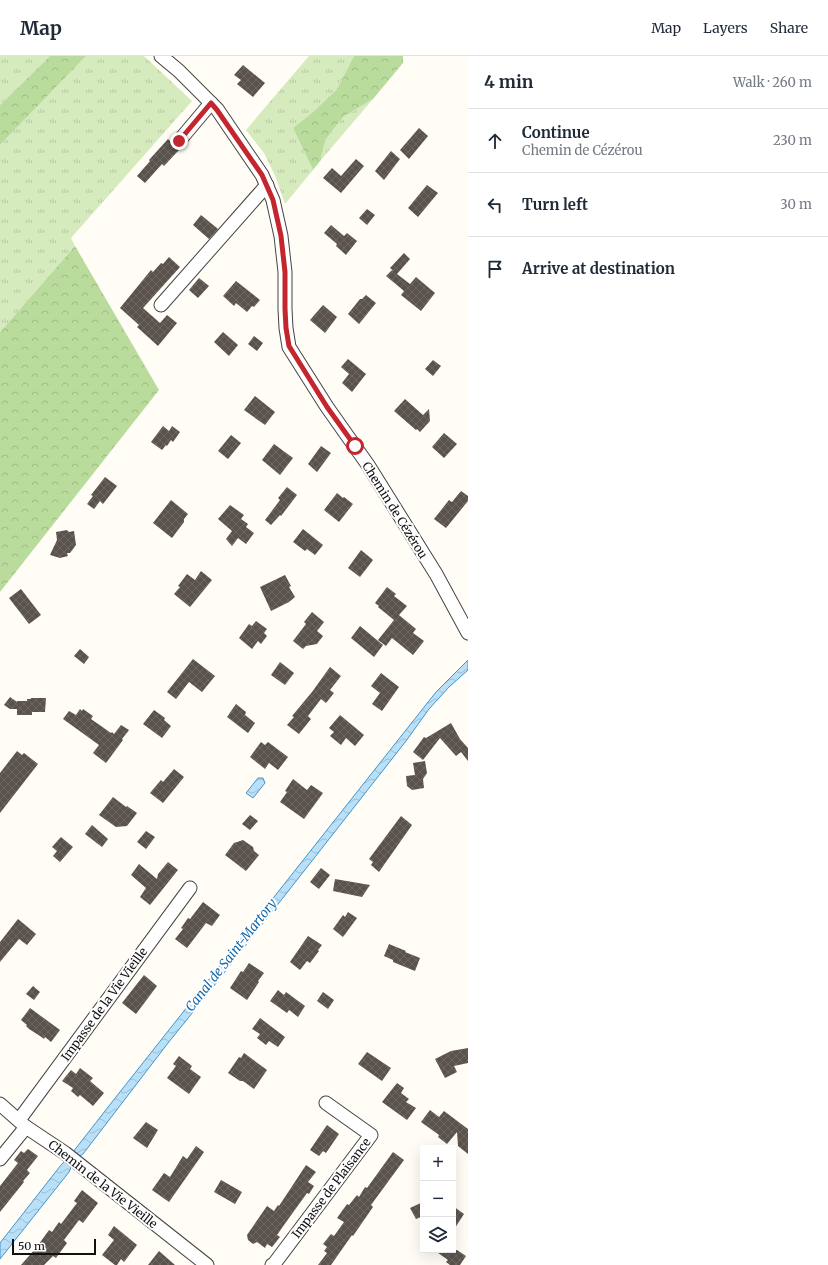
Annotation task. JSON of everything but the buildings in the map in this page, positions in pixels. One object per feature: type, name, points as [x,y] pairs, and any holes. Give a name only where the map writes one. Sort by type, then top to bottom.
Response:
[{"type":"street","name":"Chemin de Cézérou","points":[[161,56],[179,71],[217,110],[262,175],[273,200],[281,236],[285,272],[286,328],[289,346],[327,407],[368,465],[443,585],[468,633]]},
{"type":"street","points":[[179,141],[211,103]]},
{"type":"street","points":[[161,305],[267,186]]},
{"type":"street","name":"Impasse de la Vie Vieille","points":[[0,1159],[22,1123],[190,888]]},
{"type":"street","name":"Impasse de Plaisance","points":[[272,1265],[371,1135],[326,1103]]},
{"type":"street","name":"Chemin de la Vie Vieille","points":[[0,1104],[22,1123],[72,1159],[207,1265]]},
{"type":"green space","points":[[0,56],[50,56],[0,105]]},
{"type":"green space","points":[[50,56],[86,56],[0,145],[0,105]]},
{"type":"green space","points":[[86,56],[144,56],[192,101],[71,238],[75,246],[0,332],[0,145]]},
{"type":"green space","points":[[309,56],[354,56],[337,89],[313,112],[293,128],[313,170],[285,204],[276,178],[264,153],[246,130]]},
{"type":"green space","points":[[354,56],[403,56],[403,63],[373,99],[343,117],[326,139],[321,160],[313,170],[293,128],[313,112],[337,89]]},
{"type":"green space","points":[[373,99],[321,160],[326,139],[343,117]]},
{"type":"green space","points":[[75,246],[159,390],[0,592],[0,332]]},
{"type":"water","name":"Canal de Saint-Martory","points":[[468,660],[468,670],[449,687],[429,709],[406,741],[168,1043],[83,1154],[77,1158],[73,1152],[112,1102],[436,692]]},
{"type":"water","points":[[258,778],[263,778],[265,783],[253,798],[246,793]]},
{"type":"water","points":[[65,1161],[72,1165],[69,1172],[0,1259],[0,1243]]},
{"type":"route","points":[[179,141],[211,103],[262,175],[273,200],[281,236],[285,272],[286,328],[289,346],[327,407],[355,446]]}]
